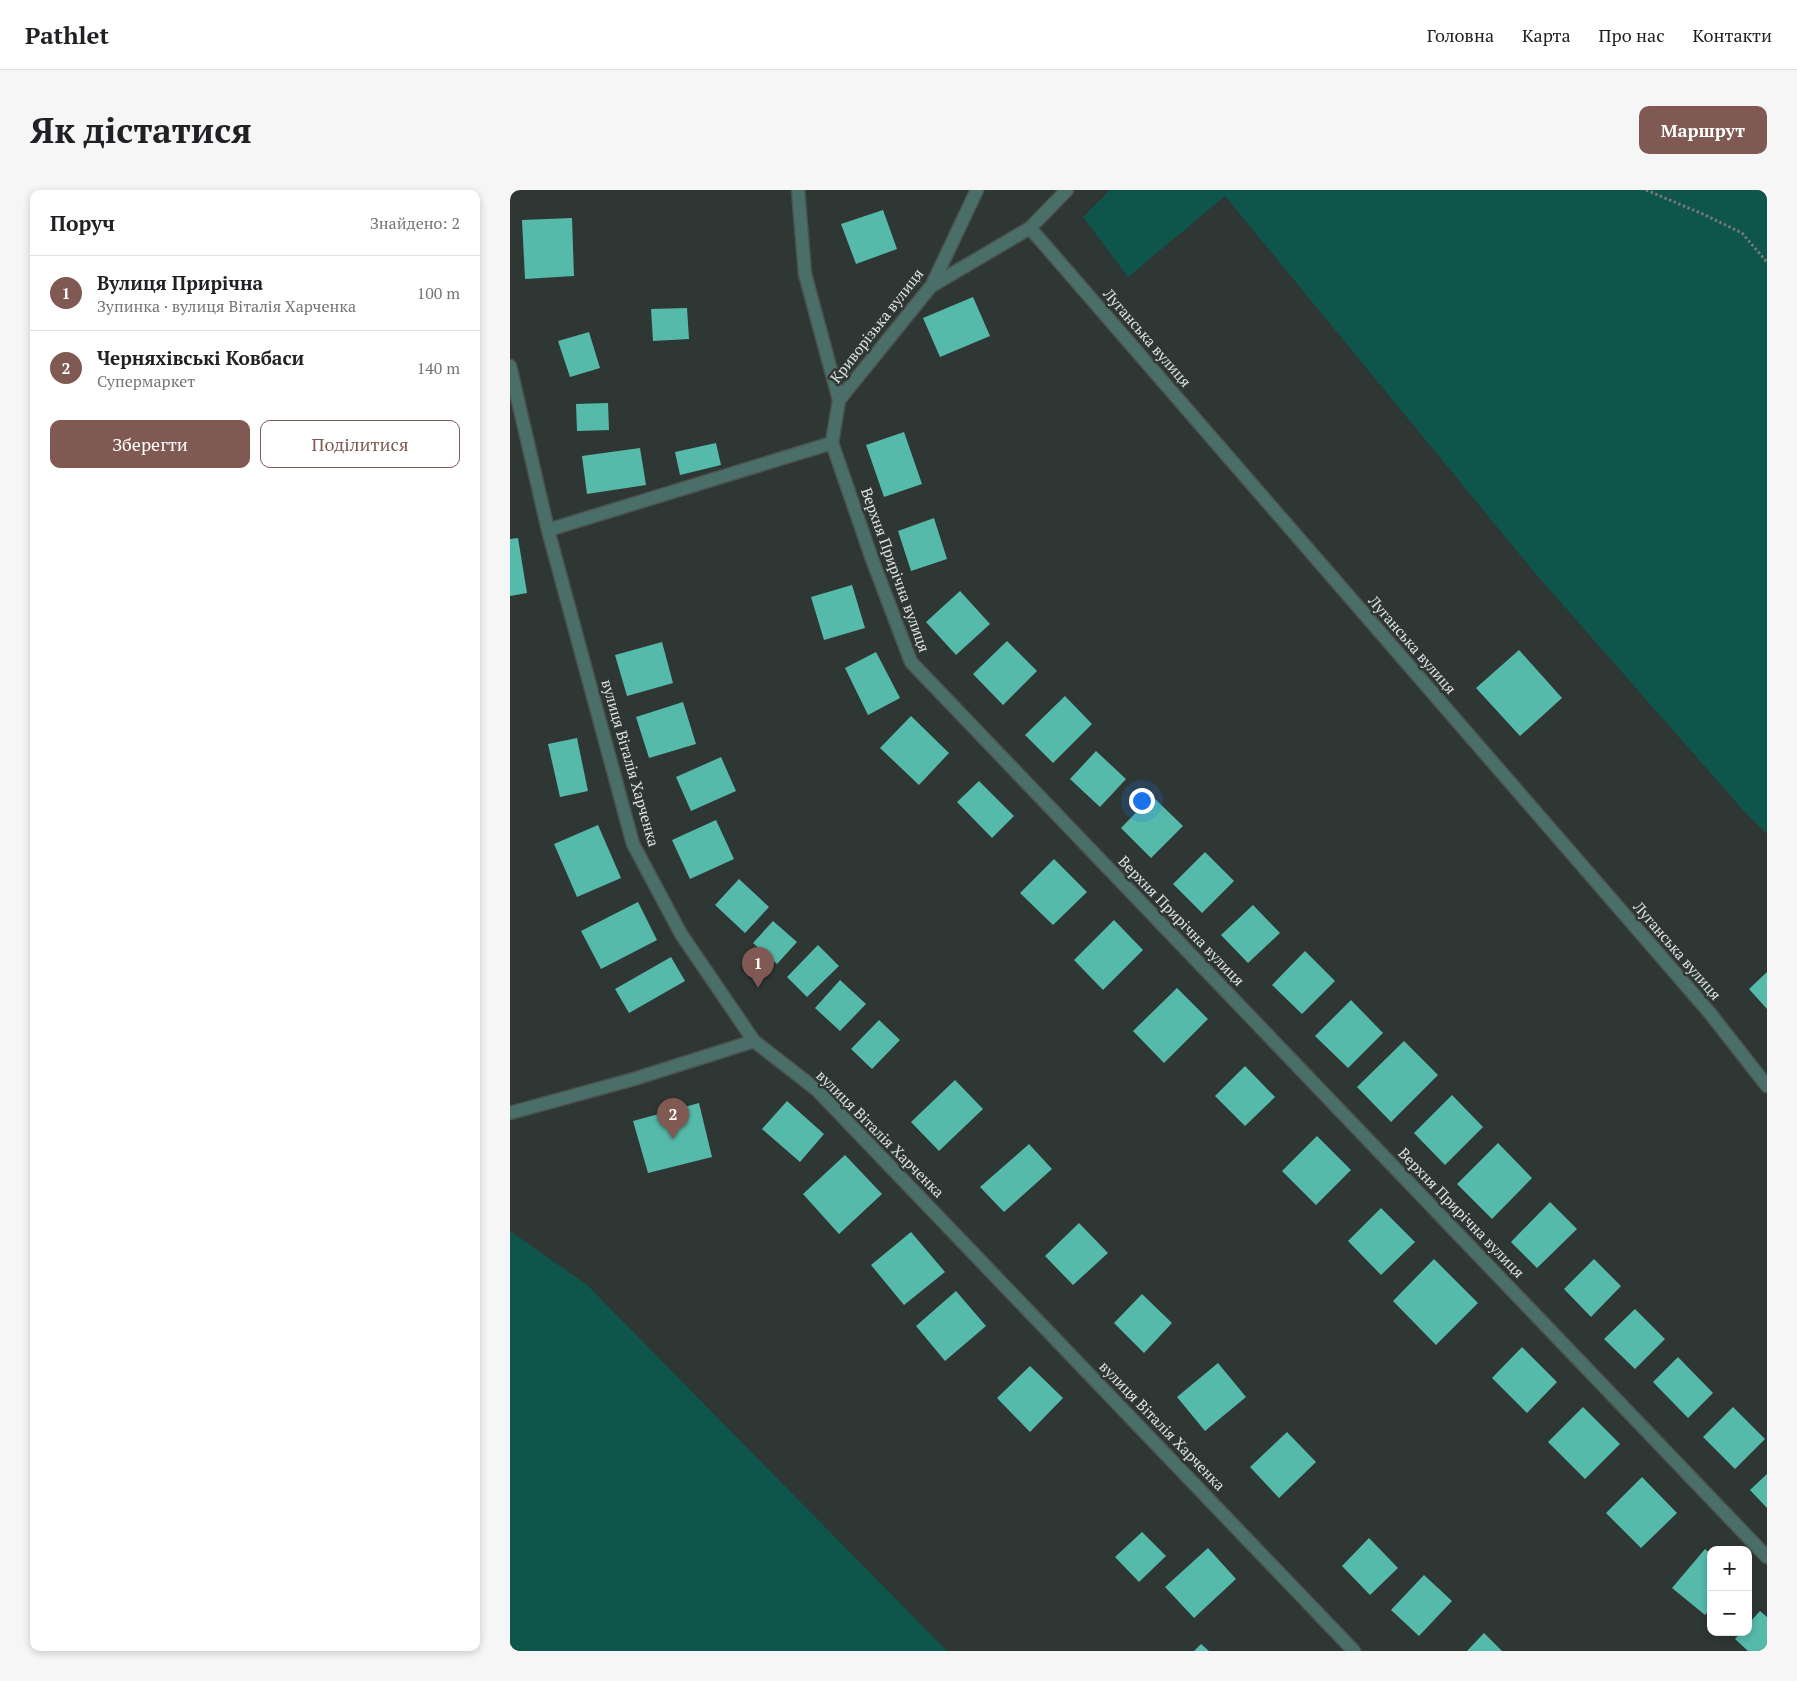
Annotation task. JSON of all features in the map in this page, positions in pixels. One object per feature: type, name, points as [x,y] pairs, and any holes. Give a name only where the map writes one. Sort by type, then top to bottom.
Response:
[{"type":"street","name":"Верхня Прирічна вулиця","points":[[798,190],[805,274],[840,400],[832,443],[872,559],[911,662],[1767,1557]]},
{"type":"street","name":"Криворізька вулиця","points":[[840,400],[932,285],[977,190]]},
{"type":"street","points":[[932,285],[1030,228],[1067,190]]},
{"type":"street","name":"Луганська вулиця","points":[[1030,228],[1709,1012],[1767,1086]]},
{"type":"street","name":"вулиця Віталія Харченка","points":[[510,366],[548,530],[633,844],[681,934],[754,1041],[817,1090],[1354,1651]]},
{"type":"street","points":[[548,530],[832,443]]},
{"type":"street","points":[[510,1112],[634,1079],[754,1041]]},
{"type":"path","points":[[1646,190],[1742,233],[1767,262]]},
{"type":"green space","points":[[1110,190],[1767,190],[1767,834],[1743,810],[1535,573],[1225,196],[1128,277],[1083,217]]},
{"type":"green space","points":[[510,1231],[587,1285],[947,1651],[510,1651]]},
{"type":"building","points":[[883,210],[897,249],[856,264],[841,224]]},
{"type":"building","points":[[572,218],[574,276],[525,279],[522,220]]},
{"type":"building","points":[[973,297],[990,336],[940,357],[923,318]]},
{"type":"building","points":[[687,308],[689,339],[653,341],[651,309]]},
{"type":"building","points":[[589,332],[600,368],[570,377],[558,341]]},
{"type":"building","points":[[608,403],[609,430],[577,431],[576,404]]},
{"type":"building","points":[[904,432],[922,484],[884,497],[866,445]]},
{"type":"building","points":[[716,443],[721,465],[680,475],[675,452]]},
{"type":"building","points":[[640,448],[646,485],[587,494],[582,456]]},
{"type":"building","points":[[934,518],[947,559],[911,571],[898,531]]},
{"type":"building","points":[[518,538],[527,593],[510,596],[510,539]]},
{"type":"building","points":[[852,585],[865,628],[824,640],[811,597]]},
{"type":"building","points":[[960,591],[990,624],[956,655],[926,622]]},
{"type":"building","points":[[1007,641],[1037,671],[1003,705],[973,674]]},
{"type":"building","points":[[662,642],[673,683],[627,696],[615,655]]},
{"type":"building","points":[[1519,650],[1562,698],[1520,736],[1476,688]]},
{"type":"building","points":[[876,652],[900,698],[868,715],[845,668]]},
{"type":"building","points":[[1065,696],[1092,724],[1053,763],[1025,735]]},
{"type":"building","points":[[683,702],[696,744],[649,758],[636,717]]},
{"type":"building","points":[[911,716],[949,753],[919,785],[880,748]]},
{"type":"building","points":[[577,738],[588,791],[560,797],[548,744]]},
{"type":"building","points":[[1096,751],[1126,779],[1100,807],[1070,779]]},
{"type":"building","points":[[721,757],[736,791],[691,811],[676,777]]},
{"type":"building","points":[[979,781],[1014,816],[992,838],[957,802]]},
{"type":"building","points":[[1152,796],[1183,826],[1151,858],[1121,828]]},
{"type":"building","points":[[716,820],[734,859],[690,879],[672,840]]},
{"type":"building","points":[[598,825],[621,878],[577,897],[554,844]]},
{"type":"building","points":[[1205,852],[1234,881],[1202,913],[1173,884]]},
{"type":"building","points":[[1054,859],[1087,892],[1053,925],[1020,893]]},
{"type":"building","points":[[739,879],[769,907],[745,933],[715,905]]},
{"type":"building","points":[[638,902],[657,940],[601,969],[581,931]]},
{"type":"building","points":[[1253,905],[1280,933],[1248,963],[1221,935]]},
{"type":"building","points":[[1114,920],[1143,950],[1103,990],[1074,960]]},
{"type":"building","points":[[773,921],[797,942],[777,964],[753,943]]},
{"type":"building","points":[[818,945],[839,966],[807,997],[787,977]]},
{"type":"building","points":[[1305,951],[1335,981],[1302,1014],[1272,985]]},
{"type":"building","points":[[671,957],[685,981],[629,1013],[615,989]]},
{"type":"building","points":[[1767,972],[1767,1009],[1749,989]]},
{"type":"building","points":[[840,980],[866,1004],[840,1031],[815,1008]]},
{"type":"building","points":[[1177,988],[1208,1019],[1164,1063],[1133,1031]]},
{"type":"building","points":[[1351,1000],[1383,1033],[1348,1068],[1315,1036]]},
{"type":"building","points":[[879,1020],[900,1040],[872,1069],[851,1049]]},
{"type":"building","points":[[1404,1041],[1438,1075],[1391,1122],[1357,1087]]},
{"type":"building","points":[[1245,1066],[1275,1097],[1245,1126],[1215,1096]]},
{"type":"building","points":[[955,1080],[983,1109],[939,1151],[911,1122]]},
{"type":"building","points":[[1452,1095],[1483,1127],[1445,1165],[1414,1133]]},
{"type":"building","points":[[787,1101],[824,1134],[800,1162],[762,1129]]},
{"type":"building","points":[[699,1103],[712,1157],[648,1173],[633,1121]]},
{"type":"building","points":[[1317,1136],[1351,1170],[1316,1205],[1282,1171]]},
{"type":"building","points":[[1498,1143],[1532,1178],[1492,1219],[1457,1184]]},
{"type":"building","points":[[1029,1144],[1052,1169],[1004,1212],[980,1187]]},
{"type":"building","points":[[845,1155],[882,1194],[839,1234],[803,1194]]},
{"type":"building","points":[[1550,1202],[1577,1229],[1537,1268],[1511,1242]]},
{"type":"building","points":[[1381,1208],[1415,1242],[1381,1275],[1348,1241]]},
{"type":"building","points":[[1079,1223],[1108,1253],[1073,1285],[1045,1256]]},
{"type":"building","points":[[911,1232],[945,1272],[904,1305],[871,1265]]},
{"type":"building","points":[[1434,1259],[1478,1303],[1436,1345],[1393,1301]]},
{"type":"building","points":[[1594,1259],[1621,1286],[1591,1317],[1564,1289]]},
{"type":"building","points":[[956,1291],[986,1326],[945,1361],[916,1326]]},
{"type":"building","points":[[1142,1294],[1172,1323],[1144,1353],[1114,1323]]},
{"type":"building","points":[[1635,1309],[1665,1339],[1635,1369],[1604,1339]]},
{"type":"building","points":[[1522,1347],[1557,1382],[1527,1413],[1492,1378]]},
{"type":"building","points":[[1678,1357],[1713,1393],[1688,1418],[1653,1382]]},
{"type":"building","points":[[1218,1363],[1246,1397],[1205,1431],[1177,1397]]},
{"type":"building","points":[[1030,1366],[1063,1398],[1030,1432],[997,1398]]},
{"type":"building","points":[[1583,1407],[1620,1444],[1585,1479],[1548,1442]]},
{"type":"building","points":[[1733,1407],[1765,1439],[1735,1469],[1703,1437]]},
{"type":"building","points":[[1287,1432],[1316,1462],[1279,1498],[1250,1467]]},
{"type":"building","points":[[1767,1474],[1767,1508],[1750,1490]]},
{"type":"building","points":[[1642,1477],[1677,1513],[1641,1548],[1606,1513]]},
{"type":"building","points":[[1142,1532],[1166,1556],[1139,1582],[1115,1557]]},
{"type":"building","points":[[1369,1538],[1398,1568],[1370,1595],[1342,1566]]},
{"type":"building","points":[[1208,1548],[1236,1579],[1194,1618],[1165,1587]]},
{"type":"building","points":[[1705,1549],[1707,1551],[1707,1613],[1705,1615],[1672,1588]]},
{"type":"building","points":[[1424,1575],[1452,1601],[1419,1636],[1391,1610]]},
{"type":"building","points":[[1760,1611],[1767,1617],[1767,1651],[1748,1651],[1735,1639],[1738,1636],[1752,1636],[1752,1620]]},
{"type":"building","points":[[1484,1633],[1502,1651],[1467,1651]]},
{"type":"building","points":[[1201,1644],[1209,1651],[1194,1651]]},
{"type":"place","name":"Вулиця Прирічна","points":[[758,988]]},
{"type":"place","name":"Черняхівські Ковбаси","points":[[673,1139]]}]
